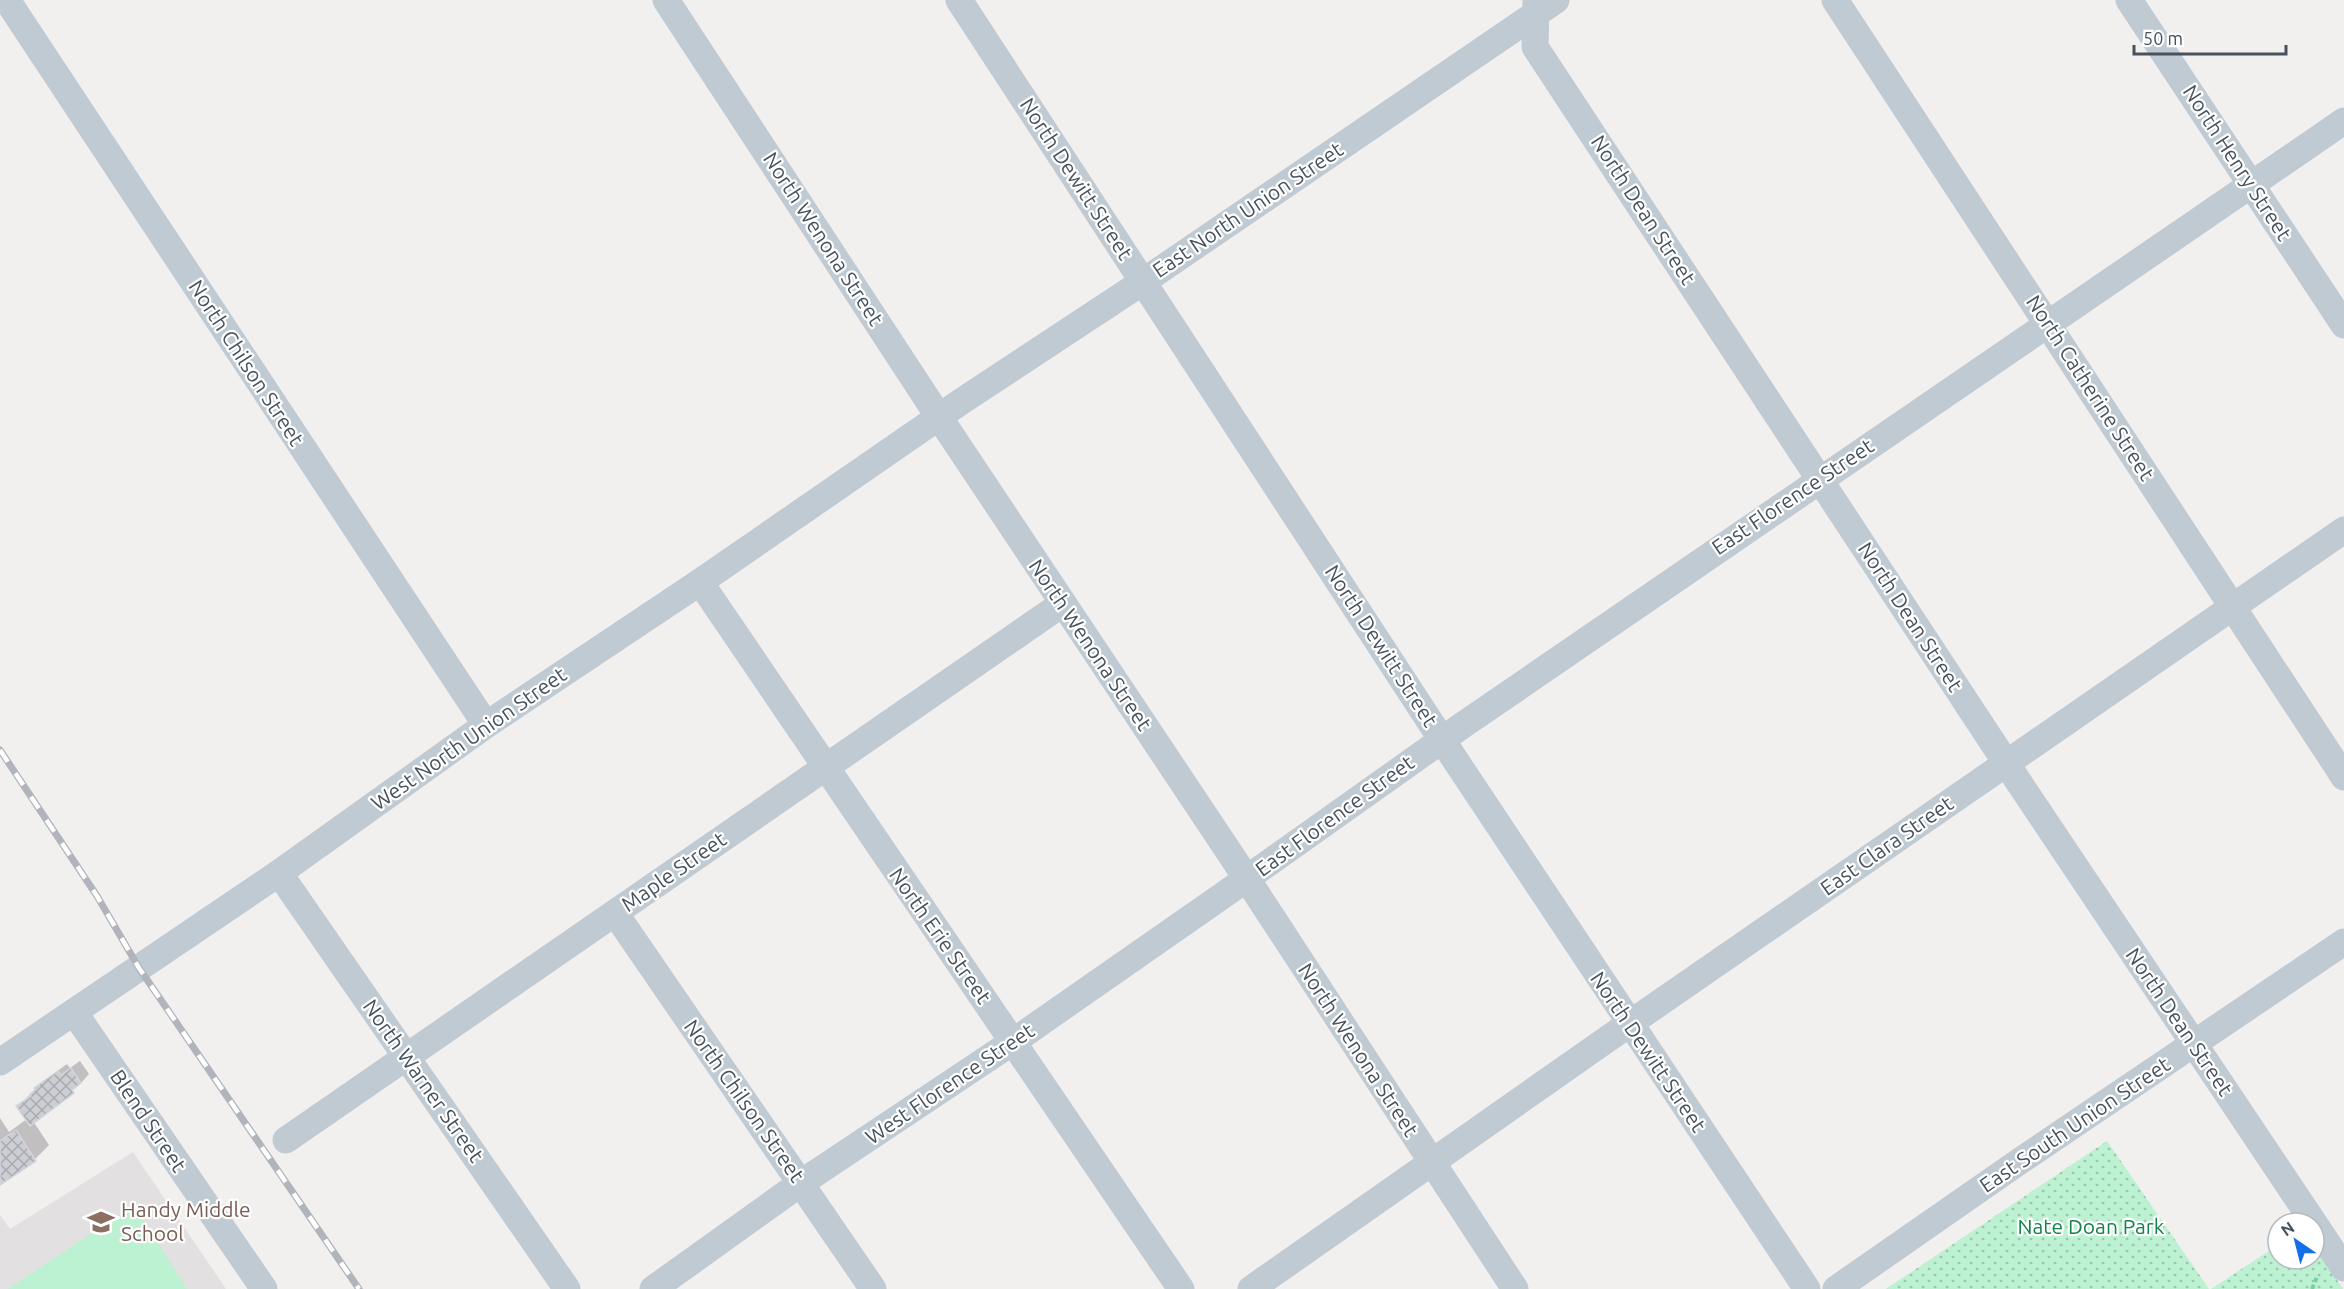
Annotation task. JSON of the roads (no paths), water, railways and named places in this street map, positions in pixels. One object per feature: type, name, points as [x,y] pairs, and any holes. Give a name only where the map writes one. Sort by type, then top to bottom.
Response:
[{"type":"street","name":"North Chilson Street","points":[[8,0],[486,725]]},
{"type":"street","name":"North Wenona Street","points":[[666,0],[1515,1289]]},
{"type":"street","name":"North Dewitt Street","points":[[959,0],[1442,740],[1807,1289]]},
{"type":"street","name":"North Catherine Street","points":[[1835,0],[2344,777]]},
{"type":"street","name":"North Henry Street","points":[[2129,0],[2344,325]]},
{"type":"street","name":"East North Union Street","points":[[939,417],[1144,281],[1543,5]]},
{"type":"street","name":"North Dean Street","points":[[1543,5],[1535,47],[1819,480],[2306,1211]]},
{"type":"street","name":"East Florence Street","points":[[1247,879],[1442,740],[2344,121]]},
{"type":"street","name":"West North Union Street","points":[[0,1062],[279,873],[486,725],[700,582],[939,417]]},
{"type":"street","name":"East Clara Street","points":[[1251,1289],[1629,1024],[2344,530]]},
{"type":"street","name":"North Erie Street","points":[[700,582],[824,768],[1014,1041],[1181,1289]]},
{"type":"street","name":"Maple Street","points":[[286,1140],[1062,604]]},
{"type":"street","name":"North Warner Street","points":[[279,873],[567,1289]]},
{"type":"street","name":"West Florence Street","points":[[653,1289],[801,1184],[1014,1041],[1247,879]]},
{"type":"street","name":"North Chilson Street","points":[[615,913],[873,1289]]},
{"type":"street","name":"East South Union Street","points":[[1836,1289],[2020,1161],[2344,942]]},
{"type":"street","name":"Blend Street","points":[[74,1012],[264,1289]]},
{"type":"street","name":"North Dean Street","points":[[2326,1241],[2344,1268]]},
{"type":"railway","points":[[0,750],[97,896],[139,968],[359,1289]]},
{"type":"place","name":"Handy Middle School","points":[[101,1222]]},
{"type":"park label","name":"Nate Doan Park","points":[[2091,1227]]}]
